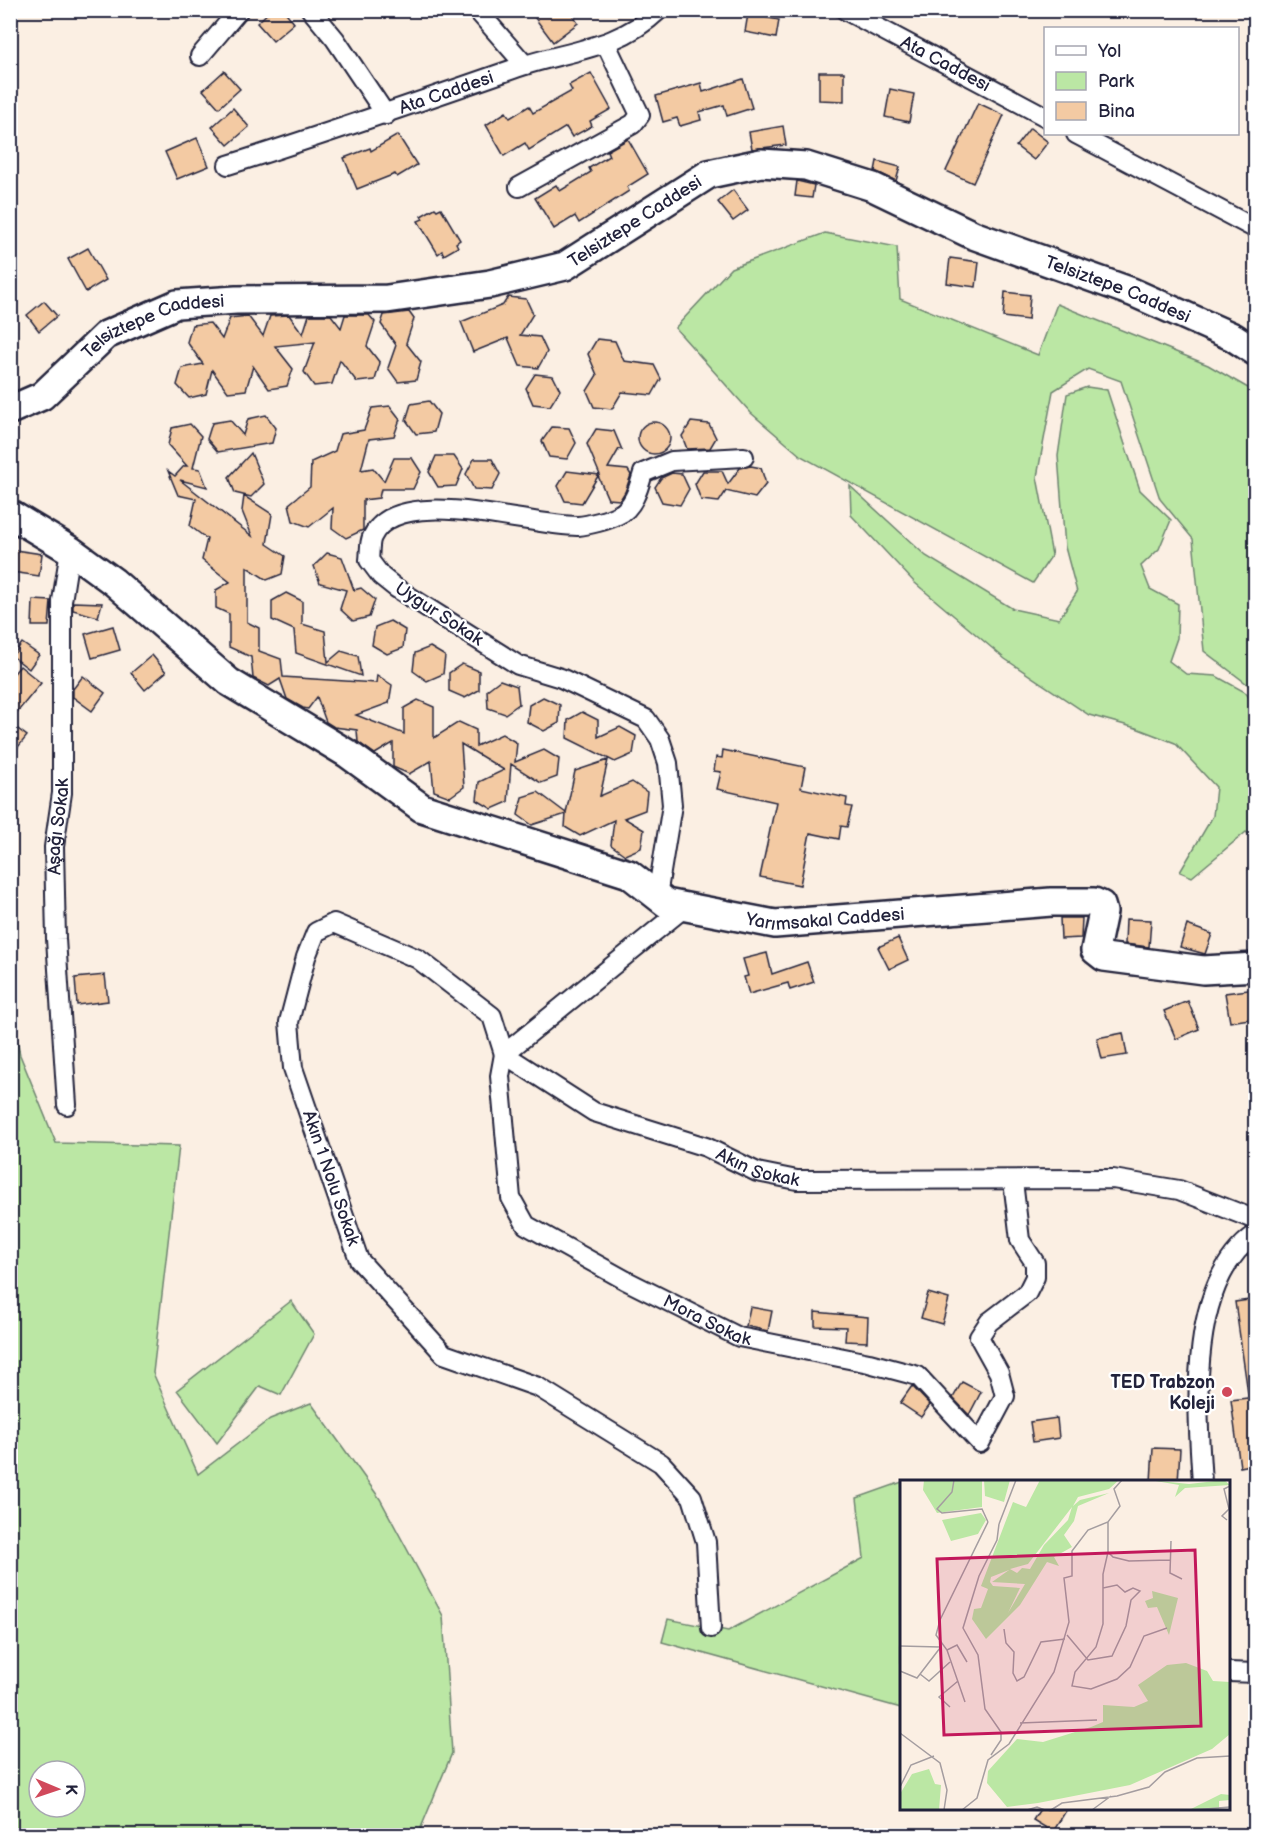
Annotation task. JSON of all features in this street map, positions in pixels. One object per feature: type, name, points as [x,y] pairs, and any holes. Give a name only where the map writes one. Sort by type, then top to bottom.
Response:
[{"type":"street","points":[[200,56],[239,10]]},
{"type":"street","points":[[311,10],[335,39],[386,115]]},
{"type":"street","points":[[477,10],[525,65]]},
{"type":"street","name":"Ata Caddesi","points":[[228,165],[386,115],[525,65],[606,45],[659,10]]},
{"type":"street","name":"Ata Caddesi","points":[[845,10],[1044,116]]},
{"type":"street","points":[[519,187],[633,124],[640,115],[606,45]]},
{"type":"street","points":[[1078,135],[1256,229]]},
{"type":"street","name":"Telsiztepe Caddesi","points":[[10,410],[42,396],[106,335],[177,304],[236,300],[387,299],[490,284],[565,266],[709,174],[761,163],[806,166],[873,187],[973,235],[1132,292],[1233,337],[1256,352]]},
{"type":"street","name":"Uygur Sokak","points":[[657,896],[672,805],[665,755],[660,740],[646,719],[561,678],[518,665],[396,588],[381,576],[369,560],[372,537],[393,515],[426,509],[452,509],[579,526],[620,515],[638,493],[643,473],[672,461],[744,457]]},
{"type":"street","points":[[10,514],[70,550]]},
{"type":"street","name":"Yarımsakal Caddesi","points":[[70,550],[114,582],[228,682],[348,754],[422,808],[629,874],[666,903],[775,924],[1051,902],[1094,902],[1101,905],[1103,912],[1095,950],[1104,957],[1203,970],[1256,967]]},
{"type":"street","name":"Aşağı Sokak","points":[[67,1105],[56,939],[54,847],[62,793],[62,600],[70,550]]},
{"type":"street","points":[[504,1054],[685,907]]},
{"type":"street","name":"Akın 1 Nolu Sokak","points":[[504,1054],[492,1016],[418,958],[334,923],[316,932],[306,957],[289,1022],[293,1068],[359,1260],[444,1354],[538,1388],[661,1463],[692,1497],[706,1542],[711,1628]]},
{"type":"street","name":"Akın Sokak","points":[[504,1054],[594,1112],[706,1147],[757,1172],[797,1180],[1113,1179],[1179,1190],[1256,1220]]},
{"type":"street","name":"Mora Sokak","points":[[504,1054],[500,1076],[510,1198],[526,1225],[625,1280],[739,1337],[869,1363],[918,1376],[980,1443],[1005,1396],[999,1373],[978,1337],[989,1322],[1027,1293],[1035,1277],[1035,1263],[1020,1240],[1013,1181]]},
{"type":"street","points":[[1202,1480],[1197,1412],[1203,1329],[1218,1286],[1232,1257],[1256,1234]]},
{"type":"street","points":[[1230,1672],[1256,1673]]},
{"type":"green space","points":[[825,233],[897,247],[900,299],[1038,355],[1057,304],[1208,365],[1255,392],[1255,690],[1204,651],[1193,539],[1160,499],[1121,381],[1088,369],[1053,391],[1037,477],[1052,555],[1033,583],[801,456],[751,413],[675,328],[731,268]]},
{"type":"green space","points":[[1087,387],[1107,390],[1140,490],[1171,520],[1159,549],[1141,566],[1150,589],[1178,604],[1177,638],[1169,661],[1186,674],[1216,676],[1245,692],[1255,705],[1255,840],[1246,832],[1192,877],[1180,872],[1213,816],[1216,787],[1175,743],[1136,728],[1089,715],[1005,659],[915,583],[851,515],[850,486],[926,556],[1013,609],[1059,619],[1077,592],[1065,547],[1058,456],[1067,394]]},
{"type":"green space","points":[[10,1001],[20,1055],[56,1143],[179,1146],[153,1373],[198,1474],[270,1419],[311,1403],[380,1499],[443,1616],[452,1753],[418,1835],[11,1835]]},
{"type":"green space","points":[[291,1301],[314,1334],[281,1395],[260,1386],[217,1443],[177,1390]]},
{"type":"green space","points":[[900,1483],[900,1708],[662,1642],[668,1619],[728,1631],[864,1558],[857,1498]]},
{"type":"building","points":[[271,10],[284,10],[294,23],[273,41],[257,23]]},
{"type":"building","points":[[529,10],[569,10],[578,23],[553,42]]},
{"type":"building","points":[[748,14],[779,20],[776,38],[745,32]]},
{"type":"building","points":[[224,71],[240,89],[219,108],[203,90]]},
{"type":"building","points":[[819,72],[844,72],[844,101],[819,100]]},
{"type":"building","points":[[591,73],[611,109],[590,121],[592,126],[572,137],[566,127],[529,150],[525,143],[504,156],[486,125],[506,112],[510,118],[529,106],[533,113],[572,91],[569,85]]},
{"type":"building","points":[[743,79],[752,108],[727,116],[724,105],[699,112],[701,120],[680,126],[677,118],[663,122],[656,96],[701,83],[703,92]]},
{"type":"building","points":[[890,89],[914,94],[909,122],[885,117]]},
{"type":"building","points":[[978,103],[1004,115],[973,183],[946,171]]},
{"type":"building","points":[[233,108],[249,127],[228,145],[212,127]]},
{"type":"building","points":[[783,126],[786,145],[752,149],[749,132]]},
{"type":"building","points":[[1030,128],[1048,142],[1034,160],[1016,146]]},
{"type":"building","points":[[398,135],[417,165],[397,177],[395,174],[357,189],[344,158],[370,148],[371,151]]},
{"type":"building","points":[[197,138],[209,166],[177,179],[165,152]]},
{"type":"building","points":[[628,139],[648,174],[627,187],[629,191],[579,223],[575,216],[554,229],[535,198],[556,185],[560,191],[591,172],[589,168],[609,156],[607,151]]},
{"type":"building","points":[[877,161],[900,167],[896,181],[875,171]]},
{"type":"building","points":[[797,181],[814,185],[812,198],[795,196]]},
{"type":"building","points":[[733,190],[748,210],[733,221],[718,202]]},
{"type":"building","points":[[435,208],[437,210],[441,208],[460,240],[456,243],[458,247],[444,255],[442,251],[438,254],[418,221],[423,219],[421,216]]},
{"type":"building","points":[[88,248],[106,280],[86,292],[68,259]]},
{"type":"building","points":[[950,258],[979,262],[976,287],[947,283]]},
{"type":"building","points":[[1005,292],[1030,295],[1028,320],[1003,317]]},
{"type":"building","points":[[508,297],[526,299],[533,314],[520,335],[540,337],[547,352],[538,368],[520,366],[508,338],[473,352],[461,322],[503,305]]},
{"type":"building","points":[[44,301],[57,316],[39,331],[27,315]]},
{"type":"building","points":[[409,312],[414,319],[406,343],[421,362],[416,380],[398,382],[388,368],[396,345],[381,324],[384,315]]},
{"type":"building","points":[[289,315],[303,334],[309,315],[331,315],[341,328],[345,315],[369,315],[375,322],[367,346],[380,363],[375,380],[357,382],[340,360],[332,384],[314,386],[304,372],[315,342],[275,346],[293,369],[287,386],[269,389],[253,366],[246,390],[228,392],[212,370],[206,394],[189,398],[177,385],[182,368],[203,364],[187,342],[192,325],[210,323],[222,339],[230,318],[248,316],[263,336],[270,316]]},
{"type":"building","points":[[597,339],[615,341],[624,361],[654,365],[661,379],[652,395],[622,392],[612,409],[594,407],[587,391],[597,375],[588,354]]},
{"type":"building","points":[[535,374],[553,376],[560,390],[550,406],[533,404],[526,388]]},
{"type":"building","points":[[429,401],[439,414],[434,432],[416,434],[406,420],[411,404]]},
{"type":"building","points":[[390,406],[400,419],[394,436],[369,439],[361,470],[373,468],[384,481],[394,458],[412,458],[421,472],[413,489],[381,489],[379,498],[363,500],[363,530],[346,538],[332,528],[333,508],[309,527],[293,521],[289,504],[310,487],[311,462],[335,451],[340,434],[364,430],[372,408]]},
{"type":"building","points":[[266,415],[276,428],[272,443],[218,452],[207,439],[212,423],[230,420],[243,435],[248,419]]},
{"type":"building","points":[[654,422],[665,427],[670,438],[665,449],[654,454],[643,449],[638,438],[643,427]]},
{"type":"building","points":[[691,422],[709,424],[716,438],[710,448],[687,449],[682,436]]},
{"type":"building","points":[[190,424],[201,436],[193,468],[200,469],[207,487],[180,480],[252,536],[242,511],[244,496],[272,514],[267,544],[285,556],[282,574],[267,580],[247,567],[247,622],[259,628],[259,651],[281,659],[283,677],[376,683],[377,675],[392,685],[389,703],[356,715],[404,734],[404,708],[418,700],[434,707],[434,738],[459,722],[476,730],[476,746],[502,734],[517,743],[515,762],[544,750],[559,759],[557,777],[541,783],[511,764],[508,802],[492,809],[477,800],[479,782],[504,770],[461,744],[464,787],[450,797],[434,791],[431,761],[409,774],[393,767],[393,743],[375,754],[358,742],[357,730],[334,727],[326,722],[317,697],[308,709],[303,708],[287,699],[280,679],[269,686],[253,678],[251,657],[229,647],[229,614],[216,608],[216,590],[230,582],[202,560],[207,539],[190,526],[196,499],[178,495],[168,471],[175,476],[184,466],[187,466],[168,445],[172,428]]},
{"type":"building","points":[[552,427],[569,428],[576,443],[567,459],[549,457],[542,441]]},
{"type":"building","points":[[596,429],[614,431],[622,450],[619,449],[608,468],[628,470],[631,475],[625,492],[620,500],[608,499],[598,476],[582,503],[565,501],[558,486],[567,471],[600,475],[587,444]]},
{"type":"building","points":[[251,453],[264,484],[251,497],[235,493],[229,477]]},
{"type":"building","points":[[436,456],[454,456],[463,469],[456,486],[438,487],[429,472]]},
{"type":"building","points":[[474,459],[492,459],[500,474],[492,490],[474,489],[466,474]]},
{"type":"building","points":[[751,466],[761,468],[766,484],[755,498],[726,491],[719,502],[701,500],[695,484],[703,471],[722,471],[728,484],[740,468]]},
{"type":"building","points":[[672,473],[682,474],[689,489],[680,505],[662,502],[655,487],[661,478]]},
{"type":"building","points":[[15,550],[42,554],[39,576],[12,572]]},
{"type":"building","points":[[327,553],[342,557],[354,590],[361,588],[375,600],[369,617],[353,621],[340,609],[346,590],[320,583],[314,566]]},
{"type":"building","points":[[286,593],[302,601],[302,624],[325,631],[328,662],[341,651],[358,656],[361,676],[296,653],[294,630],[272,620],[272,601]]},
{"type":"building","points":[[33,600],[51,601],[49,626],[32,626]]},
{"type":"building","points":[[73,602],[102,603],[98,617],[73,610]]},
{"type":"building","points":[[390,621],[405,630],[403,648],[387,654],[372,645],[375,627]]},
{"type":"building","points":[[113,626],[120,650],[92,658],[85,634]]},
{"type":"building","points":[[22,643],[39,655],[29,669],[12,656]]},
{"type":"building","points":[[430,647],[445,656],[443,674],[427,681],[413,671],[415,653]]},
{"type":"building","points":[[152,655],[166,672],[145,690],[131,673]]},
{"type":"building","points":[[462,664],[479,671],[479,690],[465,698],[449,691],[449,673]]},
{"type":"building","points":[[20,666],[41,683],[10,721],[10,678]]},
{"type":"building","points":[[83,676],[105,693],[92,711],[73,697],[73,689]]},
{"type":"building","points":[[500,680],[517,686],[519,704],[505,714],[488,708],[487,690]]},
{"type":"building","points":[[543,697],[560,705],[559,723],[544,731],[527,722],[529,705]]},
{"type":"building","points":[[582,712],[598,720],[598,737],[620,727],[636,736],[633,754],[615,762],[567,738],[568,720]]},
{"type":"building","points":[[10,723],[27,736],[10,757]]},
{"type":"building","points":[[723,750],[805,767],[801,788],[847,798],[846,806],[852,807],[847,827],[841,826],[839,839],[810,833],[800,885],[760,877],[776,802],[717,789],[721,772],[714,771],[716,757],[722,758]]},
{"type":"building","points":[[608,760],[600,796],[632,782],[647,792],[645,810],[624,818],[644,830],[641,848],[625,855],[611,845],[614,820],[580,836],[565,827],[566,814],[532,825],[518,815],[522,797],[538,792],[566,813],[575,771]]},
{"type":"building","points":[[1060,918],[1082,918],[1081,938],[1061,939]]},
{"type":"building","points":[[1126,919],[1151,920],[1149,947],[1125,944]]},
{"type":"building","points":[[1187,925],[1212,934],[1205,954],[1180,947]]},
{"type":"building","points":[[898,938],[908,960],[889,969],[878,947]]},
{"type":"building","points":[[767,953],[772,974],[807,962],[814,982],[790,990],[788,983],[749,994],[744,977],[748,976],[743,959]]},
{"type":"building","points":[[105,975],[108,1001],[77,1005],[75,978]]},
{"type":"building","points":[[1256,989],[1256,1018],[1230,1022],[1225,993]]},
{"type":"building","points":[[1188,1001],[1199,1029],[1176,1039],[1164,1011]]},
{"type":"building","points":[[1123,1033],[1127,1055],[1102,1059],[1097,1038]]},
{"type":"building","points":[[928,1293],[949,1299],[942,1324],[921,1318]]},
{"type":"building","points":[[1256,1299],[1256,1392],[1248,1393],[1235,1302]]},
{"type":"building","points":[[750,1307],[772,1311],[768,1331],[746,1326]]},
{"type":"building","points":[[815,1312],[868,1317],[867,1342],[845,1341],[846,1327],[815,1326]]},
{"type":"building","points":[[962,1382],[981,1392],[969,1415],[953,1398]]},
{"type":"building","points":[[912,1386],[930,1405],[921,1417],[900,1403]]},
{"type":"building","points":[[1256,1397],[1256,1464],[1240,1467],[1231,1400]]},
{"type":"building","points":[[1057,1418],[1059,1438],[1033,1442],[1030,1422]]},
{"type":"building","points":[[1153,1448],[1180,1449],[1178,1480],[1151,1480]]},
{"type":"building","points":[[1039,1810],[1066,1810],[1053,1832],[1033,1820]]},
{"type":"place","name":"TED Trabzon Koleji","points":[[1227,1392]]}]
